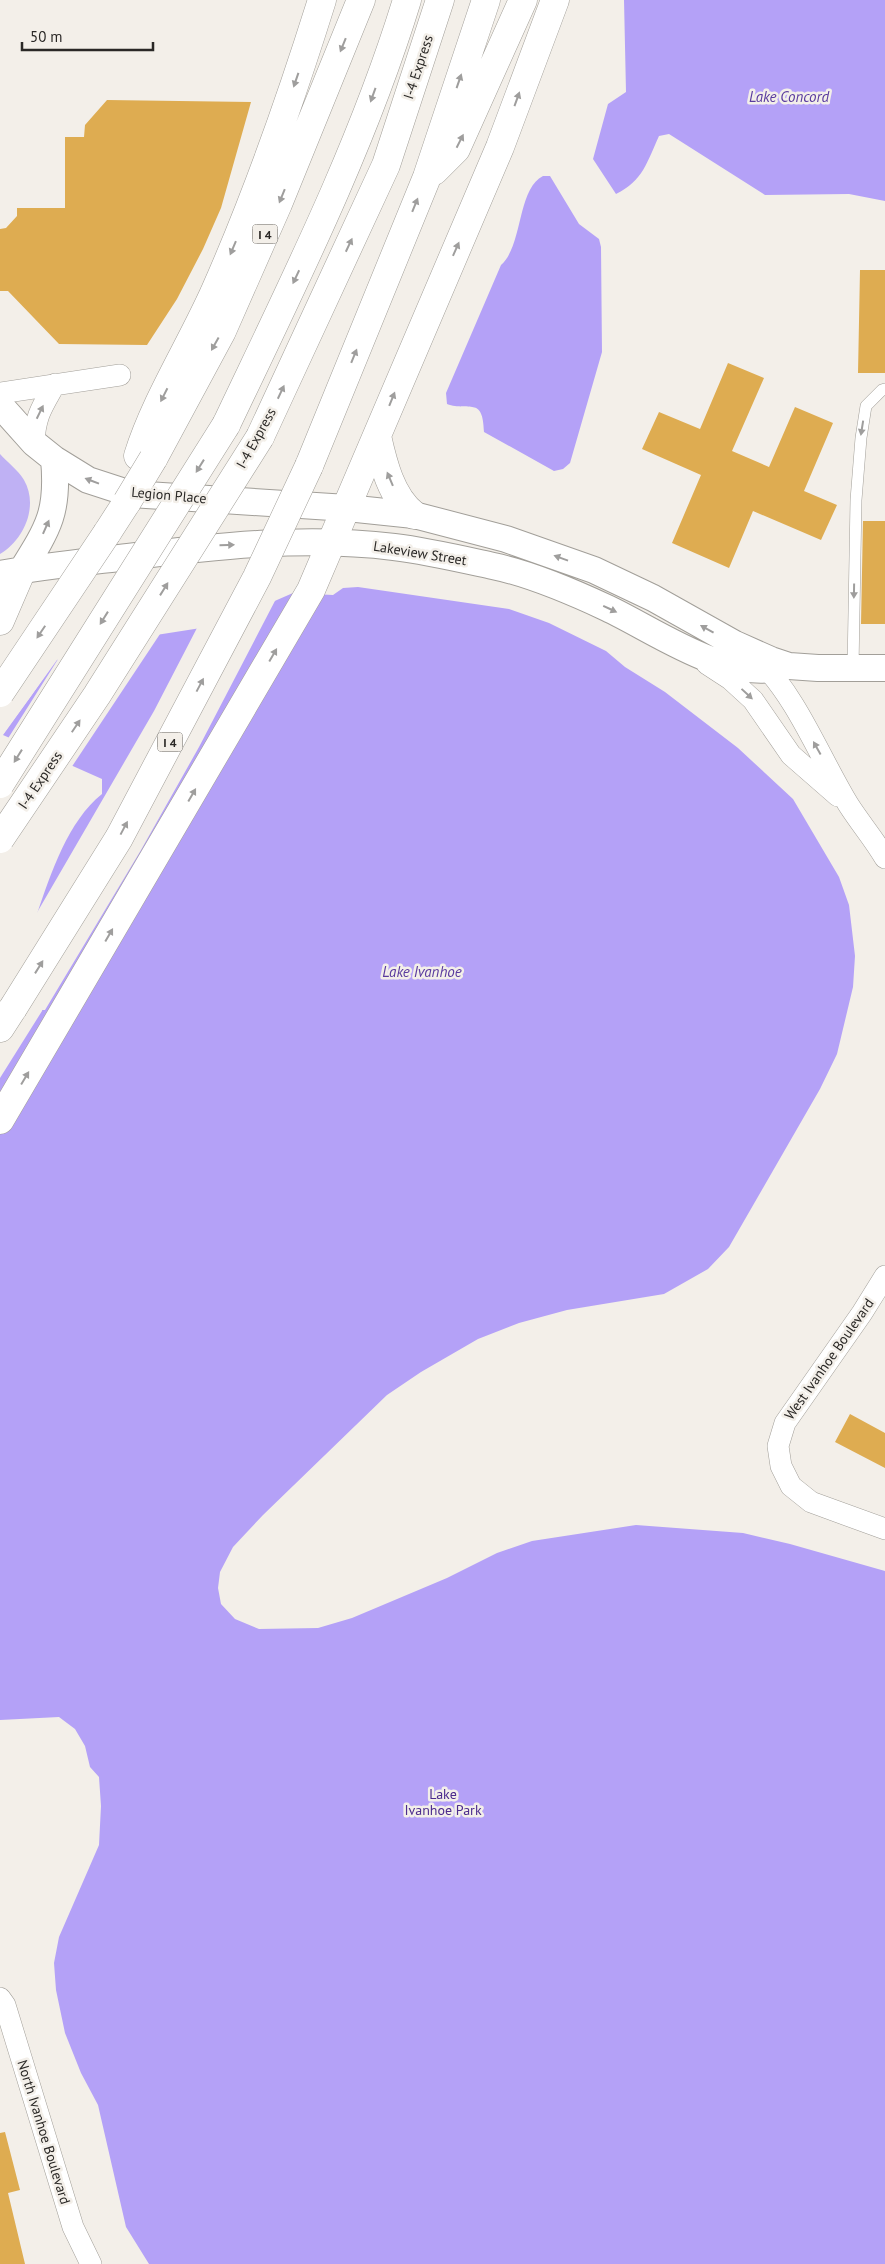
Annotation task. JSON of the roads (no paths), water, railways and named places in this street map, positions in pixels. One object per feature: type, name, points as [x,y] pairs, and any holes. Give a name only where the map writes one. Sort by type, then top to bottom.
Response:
[{"type":"highway","points":[[0,693],[127,502],[146,457],[144,437],[196,332],[234,246],[284,116],[322,0]]},
{"type":"highway","name":"I 4","points":[[146,457],[222,331],[278,204],[361,0]]},
{"type":"highway","points":[[0,784],[226,425],[310,248],[354,147],[407,0]]},
{"type":"highway","name":"I-4 Express","points":[[0,839],[102,687],[260,437],[386,165],[440,0]]},
{"type":"highway","name":"I 4","points":[[6,1018],[119,838],[257,576],[308,466],[427,177],[486,0]]},
{"type":"highway","points":[[427,177],[456,149],[523,0]]},
{"type":"highway","points":[[0,1120],[310,590],[330,542],[347,508],[500,147],[554,0]]},
{"type":"highway","points":[[377,436],[382,460],[392,484],[405,508],[414,515]]},
{"type":"highway","points":[[0,621],[11,572]]},
{"type":"street","points":[[0,393],[120,375]]},
{"type":"street","points":[[34,443],[34,424],[55,384]]},
{"type":"street","name":"Legion Place","points":[[0,405],[34,443],[54,459],[88,480],[131,494],[278,504]]},
{"type":"street","points":[[11,572],[41,540],[52,514],[57,488],[54,459]]},
{"type":"street","name":"Lakeview Street","points":[[278,504],[347,508],[414,515],[506,538],[594,570],[653,598],[779,668]]},
{"type":"street","name":"Lakeview Street","points":[[11,572],[221,545],[330,542],[394,547],[516,572],[605,607],[651,629],[678,646],[728,664],[745,668],[885,668]]},
{"type":"street","points":[[678,646],[730,679],[753,700],[791,755],[849,806]]},
{"type":"street","points":[[779,668],[792,704],[849,806],[885,858]]},
{"type":"street","name":"West Ivanhoe Boulevard","points":[[885,1276],[862,1313],[793,1410],[785,1423],[778,1446],[781,1466],[791,1486],[811,1502],[885,1529]]},
{"type":"street","points":[[862,1313],[885,1308]]},
{"type":"street","name":"North Ivanhoe Boulevard","points":[[0,1998],[5,2005],[74,2226],[92,2264]]},
{"type":"lane","points":[[853,668],[856,500],[861,438],[866,406],[885,389]]},
{"type":"water","name":"Lake Concord","points":[[624,0],[885,0],[885,201],[849,194],[765,195],[669,134],[659,136],[638,177],[625,189],[616,194],[593,159],[608,104],[626,92]]},
{"type":"water","points":[[543,176],[550,176],[579,224],[599,239],[601,247],[602,352],[570,463],[563,469],[554,471],[484,432],[481,413],[478,409],[447,404],[446,393],[501,265],[513,245],[529,193],[535,183]]},
{"type":"water","name":"Lake Ivanhoe","points":[[358,587],[509,609],[549,623],[606,651],[625,667],[665,692],[738,748],[793,799],[839,877],[849,905],[855,956],[853,987],[837,1054],[820,1089],[729,1247],[708,1269],[664,1294],[567,1310],[519,1323],[478,1339],[421,1372],[387,1395],[263,1515],[233,1547],[220,1572],[218,1588],[221,1604],[235,1619],[259,1629],[318,1628],[352,1618],[447,1578],[497,1553],[532,1541],[636,1525],[743,1533],[790,1544],[885,1571],[885,2264],[149,2264],[126,2227],[98,2105],[81,2073],[65,2033],[56,1990],[54,1963],[59,1937],[99,1845],[101,1806],[99,1777],[90,1767],[85,1746],[75,1729],[59,1717],[0,1720],[0,1078],[42,1011],[47,982],[47,940],[37,914],[48,882],[70,833],[79,818],[102,794],[102,779],[3,735],[57,660],[105,643],[220,625],[293,593],[333,595],[343,588]]},
{"type":"park label","name":"Lake Ivanhoe Park","points":[[443,1802]]}]
